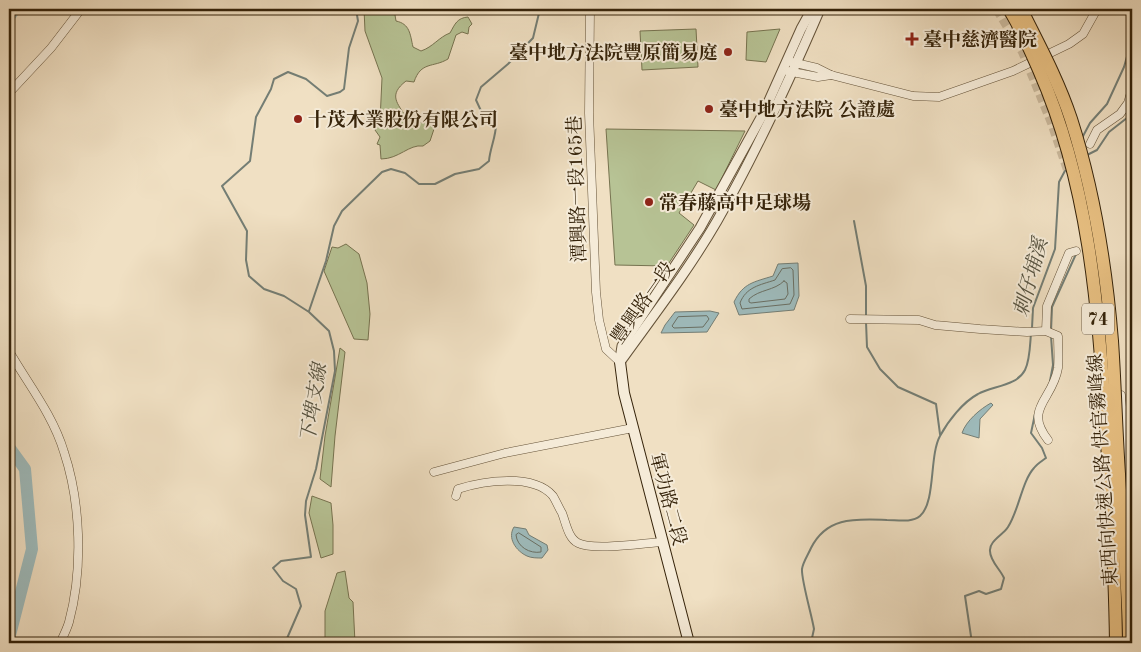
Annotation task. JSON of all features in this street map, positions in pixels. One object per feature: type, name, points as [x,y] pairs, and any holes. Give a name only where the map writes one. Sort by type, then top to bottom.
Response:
[{"type":"highway","name":"東西向快速公路 快官霧峰線","points":[[1009,9],[1030,48],[1048,90],[1071,159],[1081,200],[1099,321],[1114,564],[1116,643]]},
{"type":"highway","name":"東西向快速公路 快官霧峰線","points":[[1021,9],[1058,85],[1080,149],[1092,198],[1104,267],[1112,341],[1123,530],[1130,605],[1129,643]]},
{"type":"highway","name":"74","points":[[1108,643],[1108,605],[1114,564]]},
{"type":"main road","name":"軍功路二段","points":[[620,362],[624,393],[689,643]]},
{"type":"street","points":[[9,93],[51,48],[81,9]]},
{"type":"street","name":"潭興路一段165巷","points":[[590,9],[590,122],[596,292],[599,320],[606,348],[620,362]]},
{"type":"street","name":"豐興路一段","points":[[620,362],[659,310],[717,221],[771,118],[787,71],[812,9]]},
{"type":"street","name":"豐興路一段","points":[[791,62],[808,39],[820,9]]},
{"type":"street","points":[[791,62],[817,68],[831,75],[913,96],[939,97],[1013,71],[1069,44],[1083,34],[1097,9]]},
{"type":"street","points":[[787,71],[818,77],[831,75]]},
{"type":"street","points":[[1090,144],[1097,130],[1120,114],[1128,103],[1132,89]]},
{"type":"street","points":[[1090,162],[1106,238],[1113,291],[1131,512],[1132,592]]},
{"type":"street","points":[[1076,196],[1081,243],[1092,298],[1111,582],[1112,643]]},
{"type":"street","points":[[1046,331],[1047,306],[1054,287],[1069,252],[1076,251]]},
{"type":"street","points":[[850,319],[920,320],[935,325],[1027,332],[1046,331],[1058,336],[1058,368],[1052,388],[1038,411],[1037,421],[1041,431],[1048,440]]},
{"type":"street","points":[[9,351],[50,420],[64,451],[74,492],[78,559],[69,624],[60,643]]},
{"type":"street","points":[[434,472],[504,453],[633,428]]},
{"type":"street","points":[[456,496],[458,489],[465,487],[505,480],[522,481],[535,486],[554,498],[572,538],[578,543],[589,546],[608,546],[662,542]]},
{"type":"street","points":[[1111,582],[1132,581]]},
{"type":"green space","points":[[364,9],[394,9],[396,21],[401,22],[407,27],[413,47],[421,51],[450,33],[461,19],[468,17],[472,24],[469,27],[468,34],[462,32],[456,35],[448,59],[424,68],[417,75],[414,82],[406,81],[397,91],[396,99],[407,118],[415,122],[436,123],[430,141],[423,146],[413,147],[393,157],[381,159],[380,145],[377,144],[380,137],[375,130],[380,121],[382,78],[365,31]]},
{"type":"green space","points":[[696,29],[698,67],[642,70],[640,31]]},
{"type":"green space","points":[[780,29],[766,62],[746,60],[747,32]]},
{"type":"green space","name":"常春藤高中足球場","points":[[606,129],[745,131],[716,190],[698,181],[679,213],[694,225],[667,266],[615,265]]},
{"type":"green space","points":[[346,244],[359,254],[367,283],[370,314],[368,340],[354,339],[324,271],[332,247],[338,248]]},
{"type":"green space","points":[[340,348],[345,352],[331,487],[320,479],[325,436]]},
{"type":"green space","points":[[312,496],[331,503],[333,554],[321,558],[309,513]]},
{"type":"green space","points":[[345,571],[349,598],[353,602],[355,643],[325,643],[325,611],[337,573]]},
{"type":"water","points":[[798,263],[799,296],[794,310],[739,315],[734,302],[745,287],[773,276],[778,264]]},
{"type":"water","points":[[710,311],[719,313],[707,332],[661,333],[675,312]]},
{"type":"water","points":[[991,403],[993,405],[980,419],[979,438],[962,433],[974,416]]},
{"type":"water","points":[[514,527],[526,529],[529,535],[547,545],[548,550],[542,558],[529,557],[516,548],[512,540]]},
{"type":"waterway","points":[[9,17],[15,9]]},
{"type":"waterway","name":"下埤支線","points":[[285,643],[301,606],[296,589],[283,581],[273,568],[281,561],[311,557],[305,515],[306,501],[316,469],[335,371],[334,351],[329,331],[309,312],[284,296],[264,289],[249,276],[246,260],[247,231],[222,186],[250,161],[256,117],[271,89],[274,79],[288,72],[306,79],[327,96],[344,89],[349,48],[358,21],[356,9]]},
{"type":"waterway","points":[[309,311],[326,261],[334,226],[342,211],[382,172],[391,169],[405,173],[419,184],[435,184],[455,174],[479,169],[489,161],[496,124],[482,113],[476,100],[481,87],[508,64],[533,38],[540,9]]},
{"type":"waterway","name":"刺仔埔溪","points":[[1082,138],[1090,123],[1107,104],[1124,67],[1132,39]]},
{"type":"waterway","points":[[1087,155],[1097,150],[1109,132],[1132,114]]},
{"type":"waterway","name":"刺仔埔溪","points":[[1032,328],[1033,308],[1055,249],[1059,182],[1067,167]]},
{"type":"waterway","points":[[854,221],[866,286],[866,318]]},
{"type":"waterway","points":[[1051,331],[1052,307],[1076,254]]},
{"type":"waterway","points":[[866,322],[867,347],[880,369],[898,387],[936,404],[940,434]]},
{"type":"waterway","name":"刺仔埔溪","points":[[781,643],[804,643],[812,638],[814,629],[802,569],[811,548],[818,538],[825,530],[843,522],[864,519],[900,521],[920,516],[928,500],[934,455],[943,430],[956,412],[972,397],[1010,383],[1021,375],[1028,362],[1031,333]]},
{"type":"waterway","points":[[1050,381],[1053,365],[1051,336]]},
{"type":"waterway","points":[[972,643],[965,596],[979,591],[986,594],[1001,589],[1004,578],[990,555],[990,547],[1006,530],[1012,520],[1026,480],[1037,465],[1046,458],[1042,448],[1031,433],[1035,414]]},
{"type":"waterway","points":[[9,447],[25,469],[32,549],[9,639]]},
{"type":"tunnel","points":[[996,9],[1022,52],[1051,123],[1068,173]]},
{"type":"place","name":"臺中慈濟醫院","points":[[912,39]]},
{"type":"place","name":"臺中地方法院豐原簡易庭","points":[[728,52]]},
{"type":"place","name":"臺中地方法院 公證處","points":[[709,109]]},
{"type":"place","name":"十茂木業股份有限公司","points":[[298,119]]},
{"type":"place","name":"常春藤高中足球場","points":[[649,202]]}]
